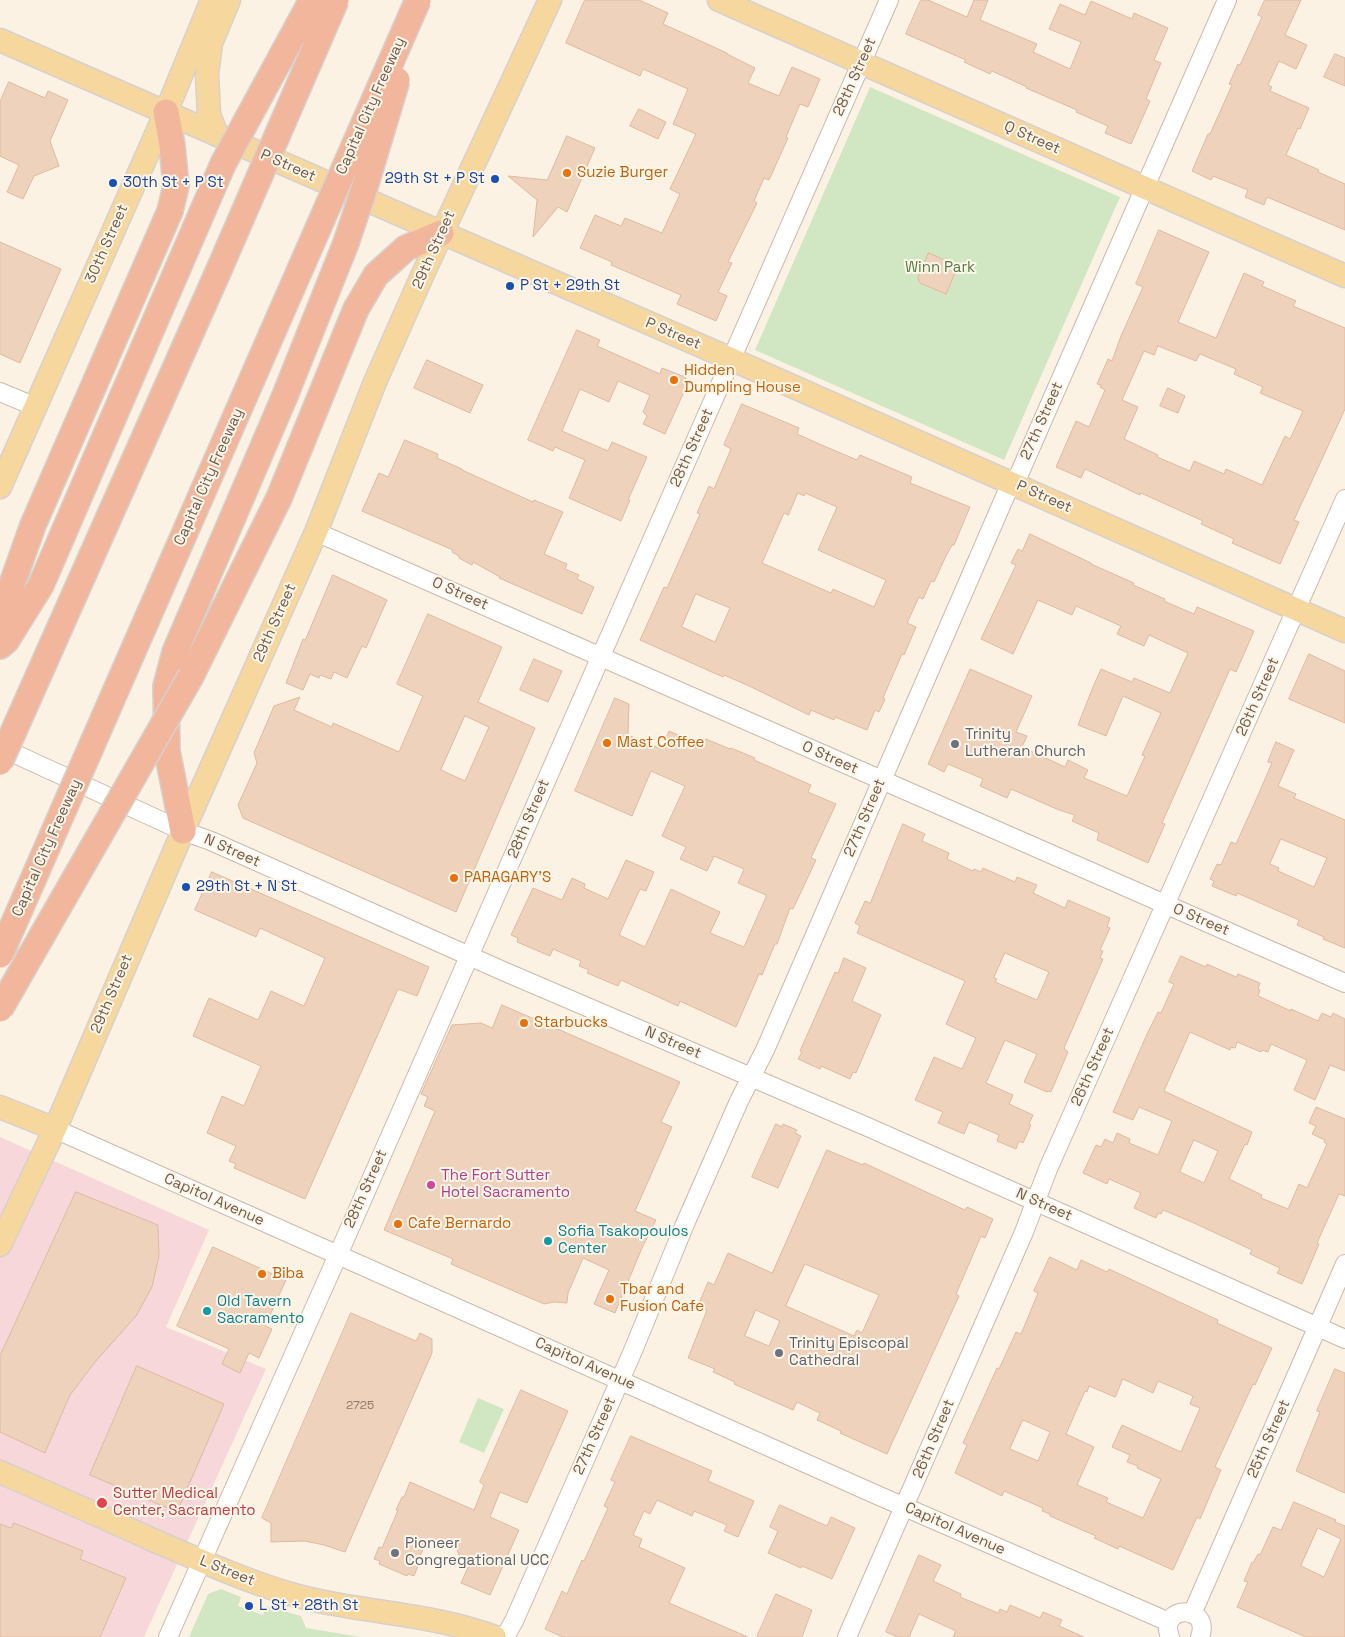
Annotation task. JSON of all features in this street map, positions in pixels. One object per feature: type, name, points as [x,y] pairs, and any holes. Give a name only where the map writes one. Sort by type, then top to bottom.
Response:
[{"type":"highway","points":[[0,646],[6,641],[41,585],[222,164],[312,0]]},
{"type":"highway","points":[[0,762],[214,281],[336,0]]},
{"type":"highway","points":[[183,831],[167,751],[165,698],[170,668],[175,652],[284,398],[346,243],[367,180],[419,0]]},
{"type":"highway","name":"Capital City Freeway","points":[[0,955],[419,0]]},
{"type":"highway","points":[[0,618],[16,568],[47,492],[170,211],[176,186],[172,145],[166,112]]},
{"type":"highway","points":[[0,1009],[186,684],[279,498],[356,309],[376,275],[406,248],[441,233]]},
{"type":"main road","name":"30th Street","points":[[0,487],[166,112],[212,0]]},
{"type":"main road","points":[[217,135],[209,115],[207,74],[211,43],[229,0]]},
{"type":"main road","name":"29th Street","points":[[0,1245],[54,1129],[183,831],[316,532],[375,382],[441,233],[550,0]]},
{"type":"main road","name":"Q Street","points":[[719,0],[1345,276]]},
{"type":"main road","name":"P Street","points":[[0,40],[731,359],[1345,631]]},
{"type":"main road","name":"Capitol Avenue","points":[[0,1107],[54,1129]]},
{"type":"main road","name":"L Street","points":[[0,1472],[258,1584],[314,1600],[430,1619],[480,1631],[495,1637]]},
{"type":"street","name":"28th Street","points":[[168,1637],[338,1255],[889,0]]},
{"type":"street","name":"27th Street","points":[[505,1637],[518,1612],[620,1380],[685,1224],[751,1076],[765,1050],[1007,492],[1014,484],[1227,0]]},
{"type":"street","points":[[0,392],[36,407]]},
{"type":"street","name":"26th Street","points":[[848,1637],[1164,904],[1345,499]]},
{"type":"street","name":"O Street","points":[[316,532],[1345,983]]},
{"type":"street","name":"N Street","points":[[0,747],[183,831],[211,841],[469,955],[751,1076],[1345,1339]]},
{"type":"street","name":"Capitol Avenue","points":[[54,1129],[904,1507],[1170,1630]]},
{"type":"street","name":"25th Street","points":[[1192,1614],[1345,1264]]},
{"type":"street","points":[[1170,1630],[1175,1615],[1184,1612],[1192,1614],[1201,1622],[1201,1636]]},
{"type":"shaded area","name":"Sutter Medical Center, Sacramento","points":[[0,1137],[209,1230],[166,1327],[266,1369],[144,1637],[0,1637]]},
{"type":"green space","name":"Winn Park","points":[[870,87],[1120,197],[1004,460],[755,350]]},
{"type":"green space","points":[[478,1398],[504,1409],[484,1453],[459,1442]]},
{"type":"green space","points":[[221,1589],[241,1597],[238,1606],[263,1615],[266,1606],[301,1616],[306,1628],[361,1637],[189,1637],[208,1594]]},
{"type":"building","points":[[585,0],[639,0],[668,13],[663,24],[755,68],[748,83],[779,96],[792,67],[820,79],[808,107],[800,104],[786,137],[788,138],[769,180],[764,178],[754,201],[757,203],[728,262],[732,263],[718,292],[727,296],[716,321],[677,304],[681,295],[611,265],[612,262],[580,248],[595,215],[621,226],[625,218],[662,233],[680,194],[670,189],[696,134],[673,124],[688,89],[643,69],[640,76],[566,43]]},
{"type":"building","points":[[921,0],[928,0],[967,17],[974,0],[988,0],[980,20],[1037,44],[1033,52],[1070,69],[1081,42],[1049,29],[1060,4],[1085,15],[1091,1],[1132,19],[1134,13],[1168,28],[1154,60],[1161,63],[1146,99],[1150,101],[1131,144],[1105,133],[1108,126],[1076,112],[1077,110],[992,71],[990,74],[964,62],[966,60],[906,34]]},
{"type":"building","points":[[1265,0],[1301,0],[1285,35],[1307,45],[1296,69],[1279,61],[1268,85],[1272,87],[1270,91],[1309,108],[1286,155],[1345,184],[1345,230],[1267,197],[1264,205],[1245,197],[1248,190],[1213,176],[1211,180],[1192,171],[1232,85],[1229,84],[1238,64],[1240,65],[1262,17],[1258,15]]},
{"type":"building","points":[[1335,54],[1345,58],[1345,86],[1324,77]]},
{"type":"building","points":[[9,82],[45,98],[48,91],[68,100],[50,141],[59,166],[34,176],[23,199],[7,192],[19,165],[0,156],[0,102]]},
{"type":"building","points":[[639,109],[666,122],[658,139],[630,126]]},
{"type":"building","points":[[567,136],[595,148],[567,212],[558,207],[533,237],[537,200],[508,176],[547,180]]},
{"type":"building","points":[[1159,230],[1209,252],[1178,322],[1216,338],[1244,273],[1264,282],[1262,286],[1296,301],[1293,306],[1345,328],[1345,409],[1294,520],[1299,522],[1280,564],[1232,543],[1234,539],[1201,524],[1203,521],[1141,493],[1140,495],[1085,469],[1081,478],[1056,467],[1076,421],[1089,427],[1105,390],[1100,387],[1101,385],[1097,384],[1108,359],[1112,361],[1143,287],[1136,284]],"holes":[[[1158,346],[1196,361],[1200,354],[1236,369],[1234,374],[1263,387],[1260,393],[1303,411],[1290,439],[1285,436],[1262,485],[1226,469],[1224,474],[1194,461],[1190,471],[1157,457],[1158,455],[1124,439],[1138,407],[1122,400],[1144,351],[1154,355]]]},
{"type":"building","points":[[0,242],[61,269],[20,363],[0,354]]},
{"type":"building","points":[[929,253],[958,266],[946,294],[920,283],[918,278]]},
{"type":"building","points":[[577,330],[600,340],[597,346],[660,374],[662,368],[685,377],[688,383],[665,434],[643,424],[647,416],[643,412],[650,395],[618,381],[609,402],[580,389],[562,431],[608,451],[612,442],[647,457],[621,521],[569,498],[585,460],[555,447],[553,451],[528,440]]},
{"type":"building","points":[[427,360],[483,385],[470,413],[414,388]]},
{"type":"building","points":[[1168,388],[1185,396],[1178,413],[1160,406]]},
{"type":"building","points":[[742,404],[799,428],[797,434],[857,460],[860,455],[912,477],[910,483],[970,507],[954,545],[952,545],[946,556],[934,582],[931,581],[923,599],[919,597],[907,623],[916,627],[904,655],[902,654],[879,712],[875,710],[867,730],[835,717],[834,720],[811,710],[809,715],[747,685],[724,675],[723,677],[640,640],[664,587],[667,588],[700,514],[697,513],[709,486],[714,489],[731,449],[724,445]],"holes":[[[798,493],[804,496],[805,493],[837,507],[818,550],[886,580],[874,607],[833,589],[831,593],[762,563],[784,513],[788,515]],[[696,594],[730,608],[715,642],[682,627]]]},
{"type":"building","points":[[405,440],[438,454],[437,458],[462,470],[533,502],[534,500],[563,512],[544,554],[567,564],[565,569],[579,575],[577,579],[594,587],[582,614],[499,578],[473,562],[472,565],[459,558],[459,556],[452,552],[453,550],[362,511],[379,473],[388,477]]},
{"type":"building","points":[[1030,534],[1134,583],[1133,585],[1194,614],[1197,607],[1254,631],[1236,672],[1230,669],[1162,823],[1165,824],[1148,863],[1097,840],[1099,833],[1072,821],[1075,815],[1011,789],[1007,798],[980,786],[983,779],[948,764],[944,772],[928,764],[970,669],[1032,696],[1016,732],[1027,736],[1022,747],[1065,767],[1068,760],[1088,770],[1084,778],[1127,796],[1145,756],[1142,755],[1161,713],[1123,696],[1106,736],[1078,725],[1093,687],[1101,669],[1132,682],[1134,678],[1170,693],[1188,653],[1149,635],[1144,646],[1117,634],[1121,626],[1076,606],[1072,615],[1038,600],[1013,654],[981,639],[1016,565],[1011,563],[1018,549],[1022,551]]},
{"type":"building","points":[[333,575],[387,600],[366,648],[362,646],[347,678],[334,672],[331,679],[320,675],[319,678],[310,674],[303,690],[286,683],[303,639],[305,640]]},
{"type":"building","points":[[428,614],[502,647],[478,702],[535,728],[456,912],[243,818],[238,805],[257,763],[254,753],[274,706],[300,697],[294,710],[332,727],[333,723],[399,752],[423,696],[397,684]],"holes":[[[465,716],[489,727],[465,781],[441,770]]]},
{"type":"building","points":[[1309,654],[1345,671],[1345,723],[1289,699]]},
{"type":"building","points":[[534,659],[562,671],[548,702],[520,690]]},
{"type":"building","points":[[615,698],[629,704],[628,735],[661,749],[669,731],[703,746],[706,739],[755,758],[754,760],[811,785],[808,792],[836,804],[811,858],[816,860],[793,909],[790,908],[777,944],[775,944],[762,975],[759,974],[736,1027],[680,1001],[678,1006],[621,980],[618,986],[587,973],[589,970],[579,966],[581,961],[553,949],[550,956],[517,942],[518,938],[511,935],[533,888],[562,900],[572,878],[585,884],[584,888],[608,899],[626,860],[654,872],[646,891],[640,889],[619,935],[645,947],[671,889],[720,912],[710,933],[744,947],[766,897],[766,895],[738,883],[744,869],[714,856],[707,871],[680,859],[686,847],[662,836],[685,786],[651,771],[632,816],[575,791]]},
{"type":"building","points":[[1276,742],[1294,750],[1278,786],[1296,794],[1294,798],[1345,820],[1345,948],[1297,925],[1299,920],[1237,893],[1236,896],[1212,886],[1214,881],[1210,879],[1217,864],[1221,865],[1231,842],[1236,844],[1272,763],[1268,762]],"holes":[[[1281,839],[1327,858],[1314,887],[1278,871],[1279,868],[1270,864]]]},
{"type":"building","points":[[903,824],[925,834],[922,841],[949,853],[947,859],[973,871],[974,869],[981,872],[983,868],[1015,882],[1017,877],[1037,885],[1033,893],[1065,908],[1068,900],[1110,918],[1107,927],[1110,928],[1100,950],[1103,951],[1100,958],[1103,959],[1064,1048],[1068,1052],[1051,1092],[1024,1082],[1037,1054],[1005,1040],[986,1083],[1013,1095],[1009,1104],[1033,1115],[1023,1143],[1019,1141],[1016,1149],[997,1141],[999,1135],[969,1122],[964,1134],[938,1123],[943,1112],[915,1100],[934,1057],[962,1069],[976,1038],[946,1024],[965,981],[857,933],[860,926],[855,923],[865,901],[870,903]],"holes":[[[1005,953],[1049,972],[1037,1000],[995,982],[997,979],[994,978]]]},
{"type":"building","points":[[212,872],[429,967],[417,996],[398,989],[305,1199],[234,1168],[236,1164],[229,1161],[236,1146],[207,1133],[222,1096],[244,1106],[261,1066],[193,1036],[209,998],[258,1020],[271,991],[304,1006],[325,958],[260,928],[256,937],[195,910]]},
{"type":"building","points":[[1181,956],[1206,967],[1207,964],[1236,977],[1238,974],[1260,983],[1258,996],[1291,1011],[1291,1009],[1318,1021],[1322,1013],[1331,1017],[1333,1013],[1345,1019],[1345,1071],[1330,1065],[1315,1100],[1294,1090],[1307,1060],[1271,1044],[1268,1052],[1262,1050],[1261,1052],[1237,1042],[1235,1048],[1231,1047],[1230,1050],[1190,1032],[1164,1091],[1252,1132],[1229,1179],[1262,1195],[1261,1198],[1288,1209],[1299,1184],[1307,1188],[1327,1144],[1324,1142],[1325,1140],[1312,1134],[1316,1126],[1309,1123],[1316,1107],[1345,1119],[1345,1196],[1339,1194],[1317,1243],[1319,1244],[1302,1284],[1277,1273],[1280,1268],[1250,1254],[1252,1250],[1194,1223],[1163,1210],[1161,1214],[1158,1213],[1156,1218],[1134,1208],[1141,1193],[1109,1179],[1107,1184],[1083,1173],[1096,1145],[1101,1147],[1105,1139],[1113,1143],[1117,1133],[1130,1139],[1129,1143],[1158,1155],[1172,1121],[1139,1107],[1133,1120],[1113,1112],[1147,1034],[1158,1012],[1161,1013],[1174,984],[1169,982]],"holes":[[[1194,1140],[1218,1151],[1204,1183],[1180,1172]]]},
{"type":"building","points":[[844,958],[866,968],[852,1001],[881,1015],[856,1073],[853,1072],[850,1079],[821,1066],[820,1069],[798,1059],[835,972],[838,973]]},
{"type":"building","points":[[502,1005],[680,1082],[661,1122],[672,1127],[635,1211],[656,1220],[642,1248],[615,1313],[594,1304],[609,1270],[583,1258],[568,1293],[567,1303],[554,1302],[544,1304],[451,1264],[453,1259],[384,1230],[435,1111],[424,1106],[428,1097],[421,1094],[452,1025],[481,1023],[492,1028]]},
{"type":"building","points":[[776,1124],[782,1127],[783,1124],[797,1130],[795,1133],[801,1136],[778,1188],[752,1177]]},
{"type":"building","points":[[827,1150],[863,1165],[864,1163],[965,1210],[967,1207],[993,1219],[985,1238],[981,1236],[956,1294],[959,1296],[887,1454],[840,1433],[841,1431],[817,1420],[820,1413],[797,1402],[793,1410],[734,1384],[735,1382],[713,1372],[715,1369],[688,1358],[707,1310],[698,1306],[708,1282],[714,1285],[728,1253],[772,1273]],"holes":[[[805,1264],[879,1295],[862,1333],[857,1330],[854,1336],[786,1306]],[[756,1310],[780,1321],[769,1346],[745,1336]]]},
{"type":"building","points":[[76,1192],[158,1225],[159,1256],[152,1287],[136,1316],[95,1362],[70,1395],[45,1453],[0,1432],[0,1356]]},
{"type":"building","name":"Old Tavern Sacramento","points":[[213,1247],[286,1280],[265,1326],[272,1329],[259,1358],[249,1353],[240,1373],[222,1364],[229,1349],[177,1326]]},
{"type":"building","points":[[1050,1257],[1077,1270],[1081,1260],[1107,1272],[1109,1269],[1218,1320],[1217,1323],[1272,1348],[1255,1385],[1253,1384],[1215,1467],[1221,1470],[1200,1519],[1197,1517],[1173,1570],[1119,1546],[1118,1549],[1094,1538],[1096,1536],[1050,1516],[1050,1514],[1042,1511],[1043,1508],[1004,1491],[1002,1496],[955,1473],[967,1445],[963,1443],[997,1368],[999,1369],[1016,1332],[1021,1334],[1038,1293],[1034,1291]],"holes":[[[1123,1379],[1153,1393],[1158,1381],[1193,1396],[1190,1404],[1200,1408],[1181,1452],[1122,1425],[1112,1447],[1130,1455],[1127,1462],[1161,1479],[1143,1518],[1106,1502],[1108,1498],[1077,1485],[1094,1447],[1066,1434],[1089,1386],[1115,1397]],[[1023,1420],[1050,1432],[1038,1461],[1010,1449]]]},
{"type":"building","points":[[351,1313],[416,1341],[420,1333],[432,1339],[432,1353],[345,1552],[305,1541],[271,1542],[271,1523],[262,1518]]},
{"type":"building","points":[[137,1366],[224,1404],[177,1512],[90,1475]]},
{"type":"building","points":[[1335,1369],[1345,1373],[1345,1493],[1296,1471],[1320,1412],[1317,1411]]},
{"type":"building","points":[[521,1390],[568,1411],[527,1503],[500,1492],[490,1517],[519,1530],[490,1595],[461,1583],[470,1563],[461,1559],[456,1548],[440,1541],[438,1544],[428,1539],[417,1562],[418,1566],[414,1576],[408,1574],[407,1576],[379,1564],[380,1561],[374,1559],[379,1547],[382,1548],[398,1510],[396,1510],[410,1482],[474,1510],[484,1485],[480,1482]]},
{"type":"building","points":[[631,1436],[712,1471],[708,1481],[754,1501],[738,1537],[724,1531],[727,1525],[694,1511],[692,1516],[657,1500],[650,1514],[644,1511],[633,1535],[642,1539],[639,1547],[685,1568],[669,1603],[748,1637],[563,1637],[545,1629],[562,1591],[567,1594],[608,1508],[604,1506],[615,1482],[611,1480]]},
{"type":"building","points":[[1294,1502],[1336,1520],[1335,1522],[1345,1526],[1345,1637],[1306,1637],[1237,1607],[1248,1582],[1244,1581],[1252,1562],[1258,1554],[1260,1555],[1273,1527],[1281,1530]],"holes":[[[1318,1528],[1341,1539],[1324,1577],[1301,1566]]]},
{"type":"building","points":[[780,1505],[827,1526],[831,1517],[855,1528],[832,1579],[768,1553],[778,1531],[770,1527]]},
{"type":"building","points":[[14,1523],[83,1551],[80,1559],[126,1578],[100,1637],[0,1637],[0,1524],[11,1528]]},
{"type":"building","points":[[919,1555],[941,1565],[933,1581],[961,1594],[960,1597],[998,1613],[1000,1609],[1007,1612],[1010,1605],[1040,1618],[1043,1612],[1062,1620],[1059,1626],[1084,1637],[953,1637],[956,1631],[919,1614],[909,1637],[898,1637],[886,1632]]},
{"type":"building","points":[[776,1594],[812,1610],[802,1637],[757,1637]]},
{"type":"place","name":"Suzie Burger","points":[[567,173]]},
{"type":"place","name":"29th St + P St","points":[[495,179]]},
{"type":"place","name":"30th St + P St","points":[[113,183]]},
{"type":"place","name":"P St + 29th St","points":[[510,286]]},
{"type":"place","name":"Hidden Dumpling House","points":[[674,380]]},
{"type":"place","name":"Mast Coffee","points":[[607,743]]},
{"type":"place","name":"Trinity Lutheran Church","points":[[955,744]]},
{"type":"place","name":"PARAGARY’S","points":[[454,878]]},
{"type":"place","name":"29th St + N St","points":[[186,887]]},
{"type":"place","name":"Starbucks","points":[[524,1023]]},
{"type":"place","name":"The Fort Sutter Hotel Sacramento","points":[[431,1185]]},
{"type":"place","name":"Cafe Bernardo","points":[[398,1224]]},
{"type":"place","name":"Sofia Tsakopoulos Center","points":[[548,1241]]},
{"type":"place","name":"Biba","points":[[262,1274]]},
{"type":"place","name":"Tbar and Fusion Cafe","points":[[610,1299]]},
{"type":"place","name":"Old Tavern Sacramento","points":[[207,1311]]},
{"type":"place","name":"Trinity Episcopal Cathedral","points":[[779,1353]]},
{"type":"place","name":"Sutter Medical Center, Sacramento","points":[[102,1503]]},
{"type":"place","name":"Pioneer Congregational UCC","points":[[395,1553]]},
{"type":"place","name":"L St + 28th St","points":[[249,1606]]}]
